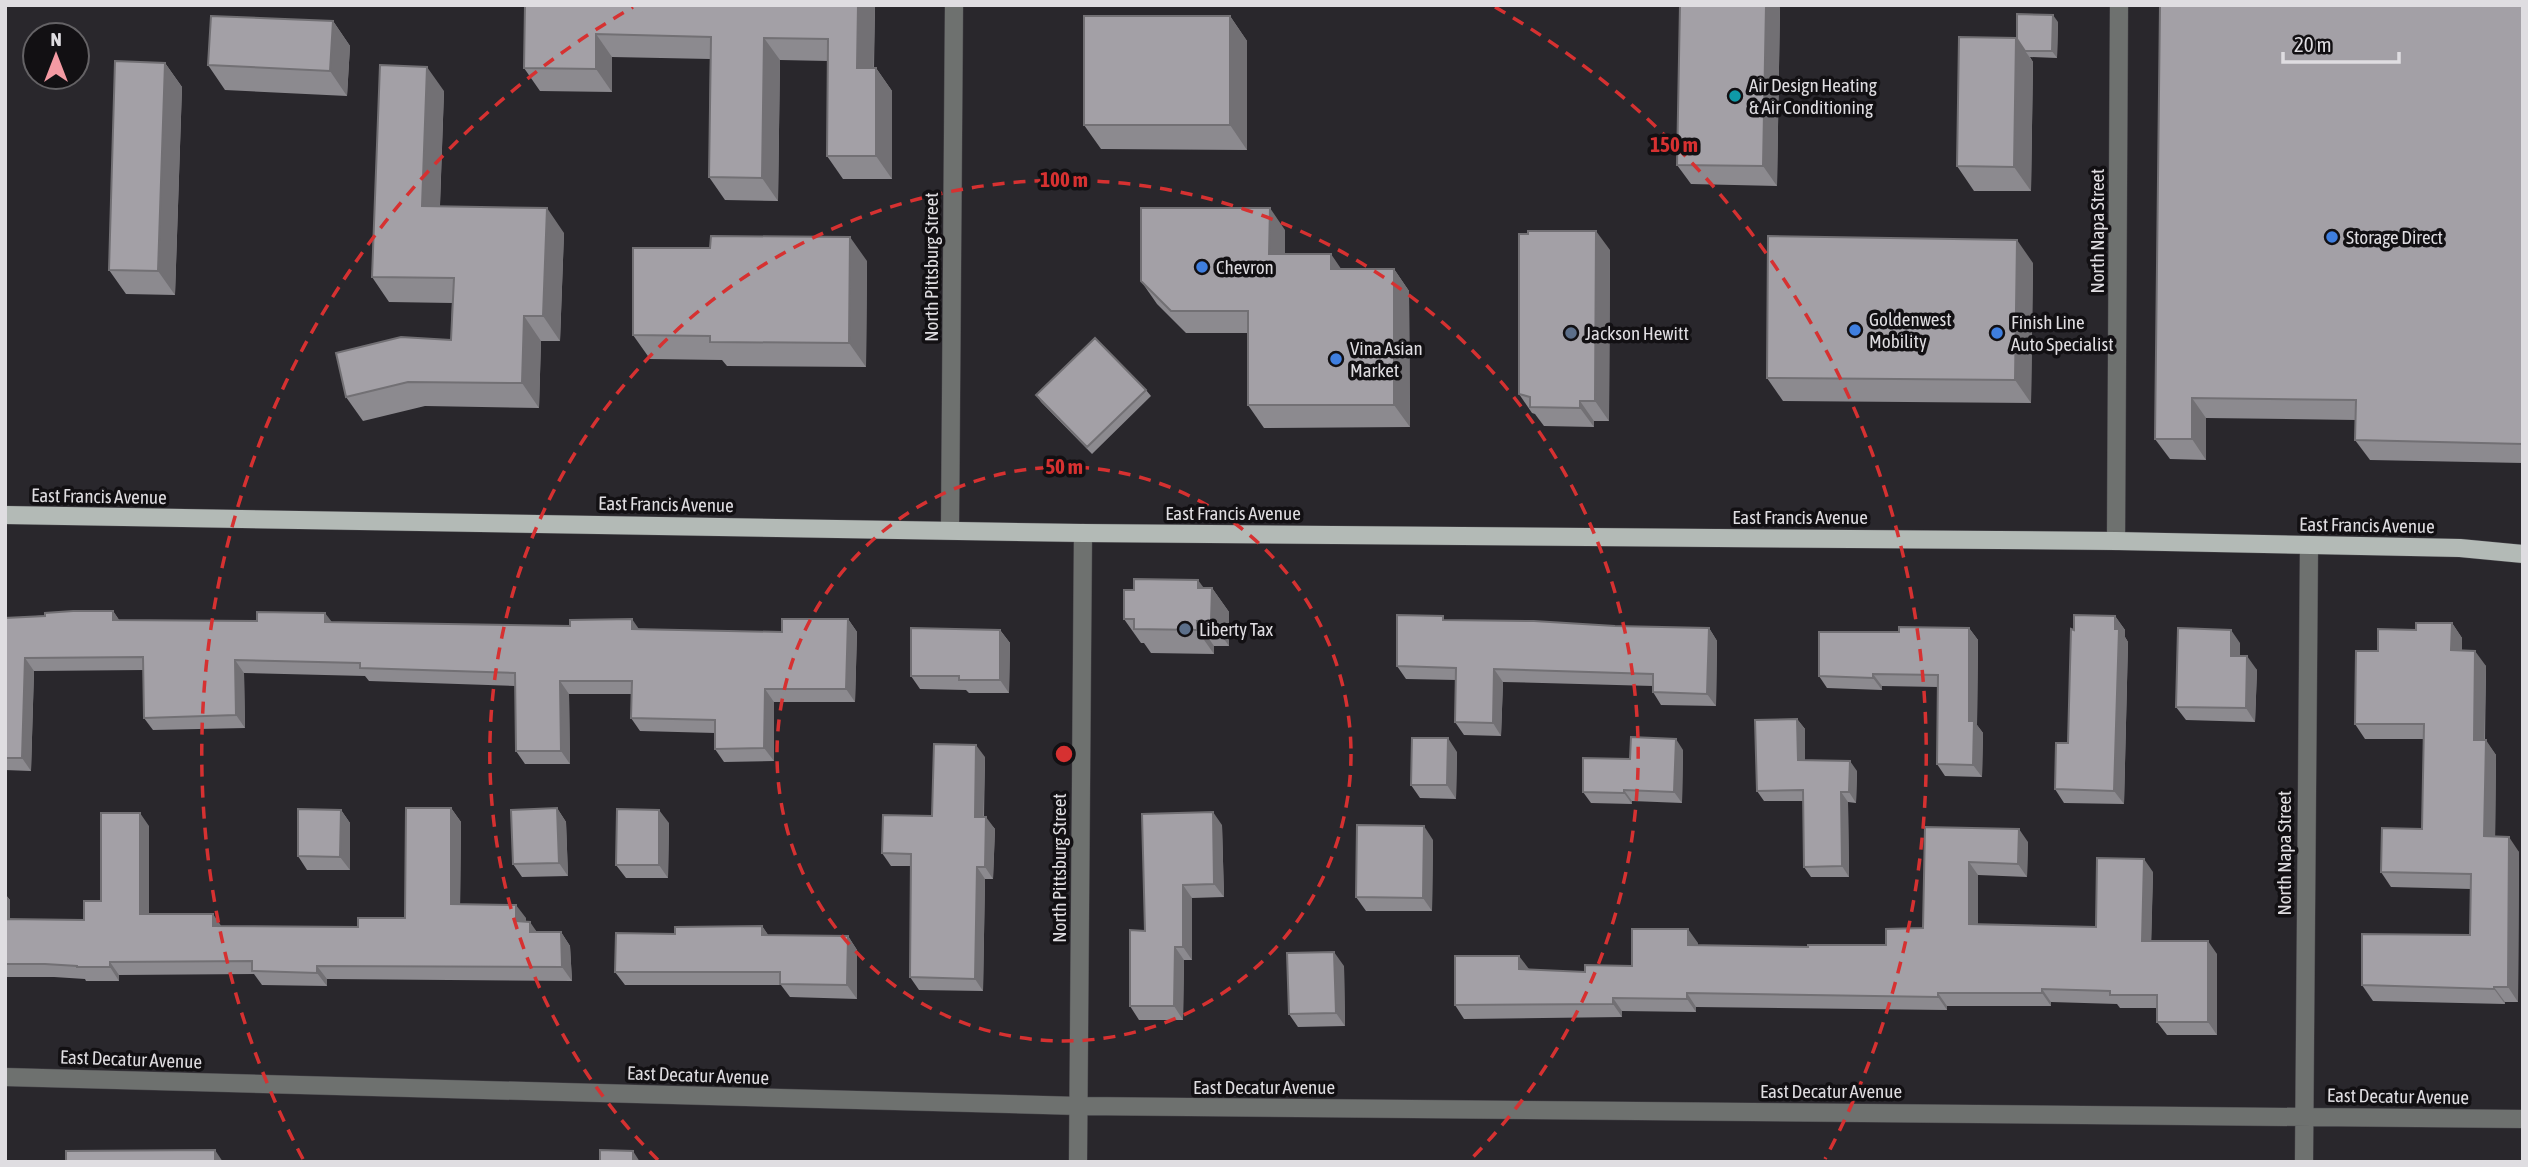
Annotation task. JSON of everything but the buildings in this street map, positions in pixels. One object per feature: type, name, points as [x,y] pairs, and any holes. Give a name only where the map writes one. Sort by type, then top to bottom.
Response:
[{"type":"main road","name":"East Francis Avenue","points":[[5,515],[1083,533],[2116,541],[2460,548],[2523,545]]},
{"type":"main road","name":"East Francis Avenue","points":[[2460,548],[2523,554]]},
{"type":"street","name":"North Pittsburg Street","points":[[950,529],[954,5]]},
{"type":"street","name":"North Napa Street","points":[[2116,541],[2119,5]]},
{"type":"street","name":"North Pittsburg Street","points":[[1078,1162],[1083,533]]},
{"type":"street","name":"North Napa Street","points":[[2304,1162],[2309,545]]},
{"type":"street","name":"East Decatur Avenue","points":[[5,1077],[1079,1106],[2523,1119]]},
{"type":"place","name":"Air Design Heating & Air Conditioning","points":[[1735,96]]},
{"type":"place","name":"Storage Direct","points":[[2332,237]]},
{"type":"place","name":"Chevron","points":[[1202,267]]},
{"type":"place","name":"Goldenwest Mobility","points":[[1855,330]]},
{"type":"place","name":"Jackson Hewitt","points":[[1571,333]]},
{"type":"place","name":"Finish Line Auto Specialist","points":[[1997,333]]},
{"type":"place","name":"Vina Asian Market","points":[[1336,359]]},
{"type":"place","name":"Liberty Tax","points":[[1185,629]]}]
